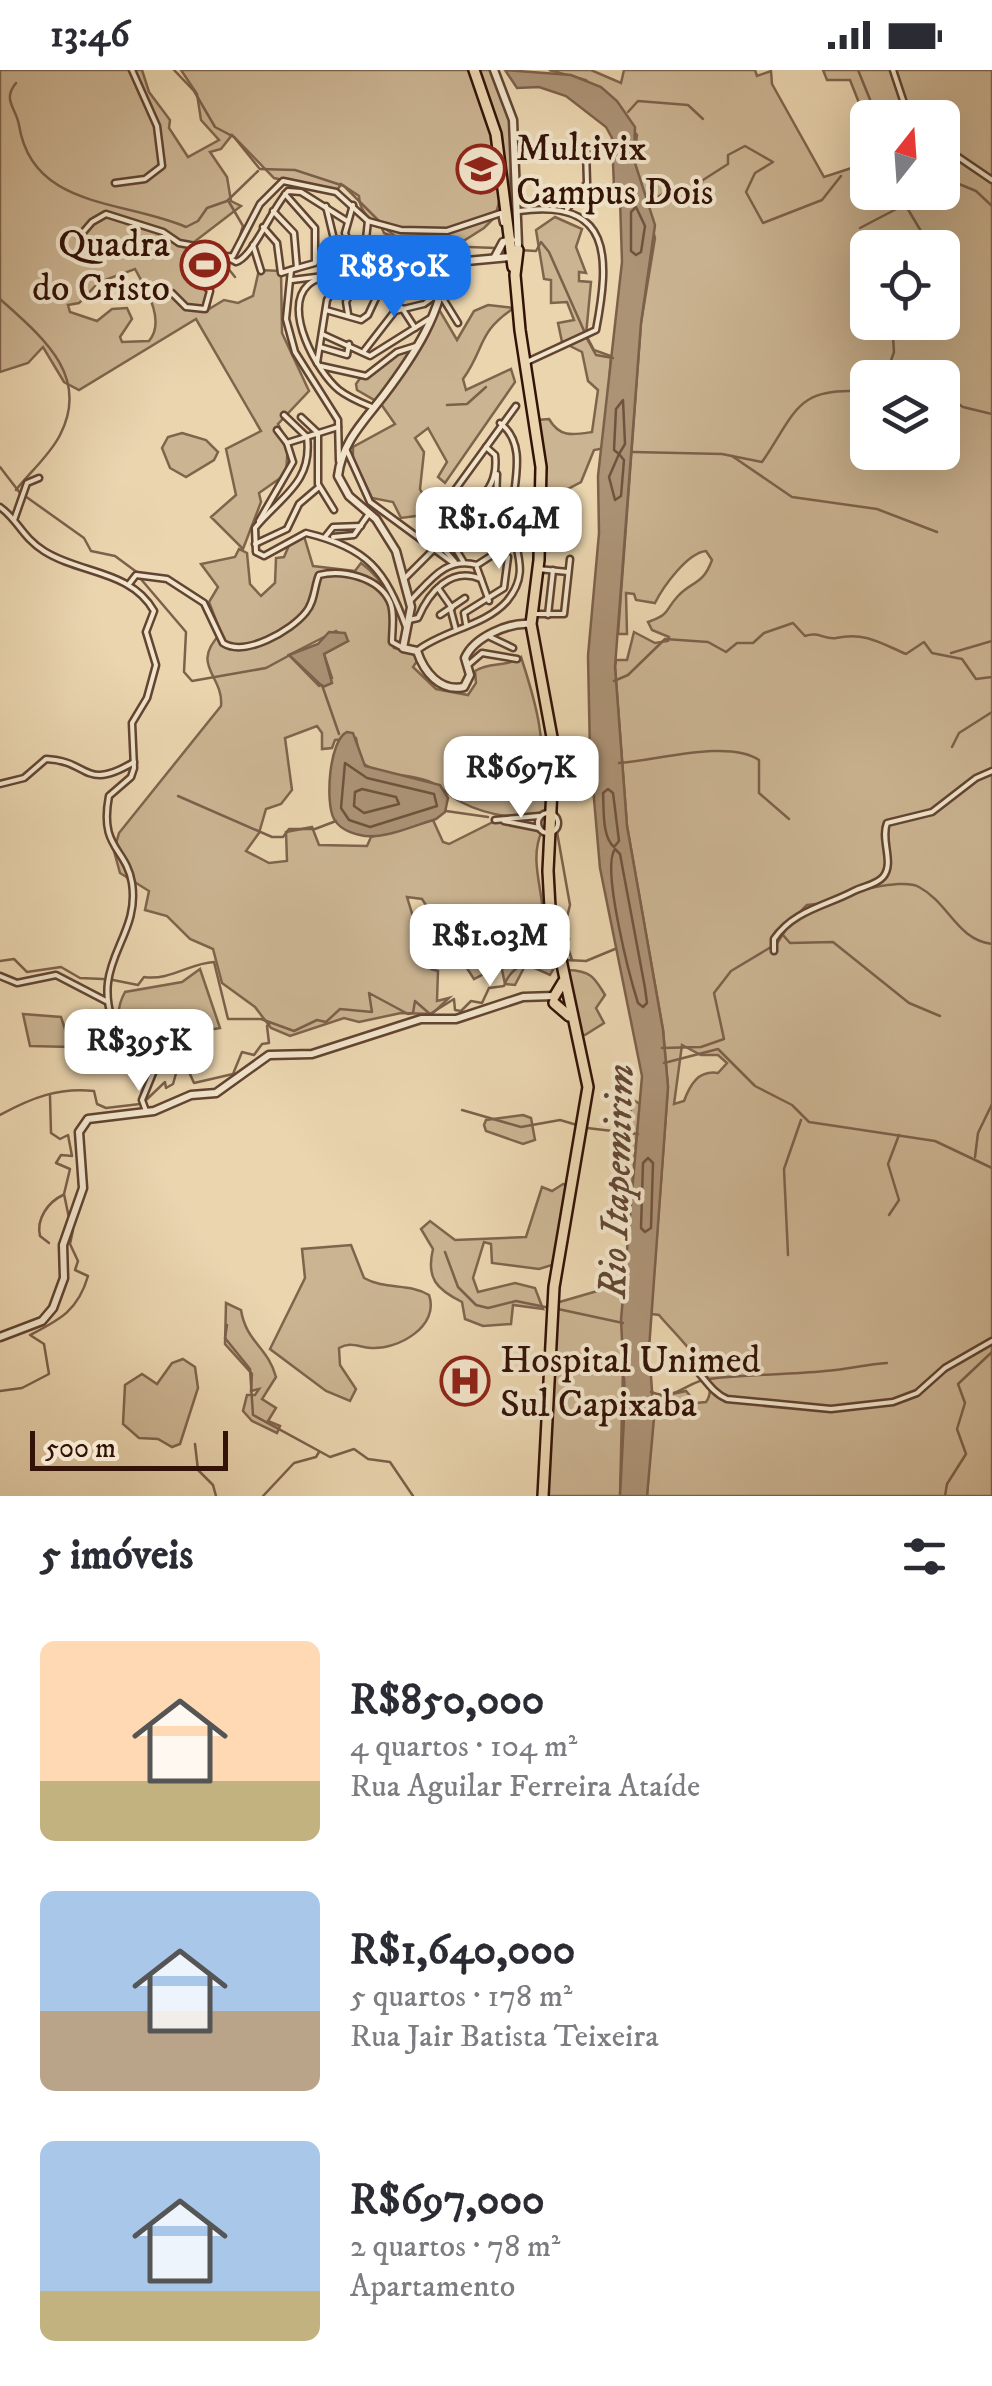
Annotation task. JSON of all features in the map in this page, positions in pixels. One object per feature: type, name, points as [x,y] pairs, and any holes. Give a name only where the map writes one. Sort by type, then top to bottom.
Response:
[{"type":"highway","points":[[474,70],[494,124],[540,467],[538,568],[531,619],[553,729],[544,830],[550,908],[588,1087],[554,1287],[543,1496]]},
{"type":"highway","points":[[498,186],[500,167]]},
{"type":"highway","points":[[508,244],[514,273]]},
{"type":"highway","points":[[563,982],[554,1000],[570,1012]]},
{"type":"street","points":[[115,183],[145,179],[162,166],[156,126],[132,70]]},
{"type":"street","points":[[494,70],[513,120],[507,212]]},
{"type":"street","points":[[892,70],[903,100]]},
{"type":"street","points":[[567,210],[587,183],[586,150]]},
{"type":"street","points":[[960,158],[992,180]]},
{"type":"street","points":[[172,292],[186,307],[202,311],[210,291],[198,277],[196,263],[200,258],[234,256],[258,206],[278,184],[292,180],[313,190],[336,192],[368,221],[390,228],[432,232],[460,228],[507,212],[567,210],[592,227],[601,248],[596,328],[530,358],[530,373],[526,375]]},
{"type":"street","points":[[79,238],[92,222],[106,214],[163,232],[179,243],[241,261],[285,194],[296,191],[346,221]]},
{"type":"street","points":[[262,227],[277,244],[281,272],[315,263],[316,228],[285,194]]},
{"type":"street","points":[[353,205],[346,221],[351,254],[358,258],[371,254]]},
{"type":"street","points":[[258,206],[272,212],[294,233],[294,269],[286,315],[295,352],[338,428],[339,468],[346,492],[369,514],[396,551],[410,601],[404,648]]},
{"type":"street","points":[[326,206],[339,260]]},
{"type":"street","points":[[368,221],[366,239],[371,254],[394,287]]},
{"type":"street","points":[[413,259],[443,263],[508,244]]},
{"type":"street","points":[[253,245],[261,271]]},
{"type":"street","points":[[292,280],[360,272],[394,287],[429,287],[443,263]]},
{"type":"street","points":[[443,263],[443,293],[458,323]]},
{"type":"street","points":[[352,317],[346,306],[360,272]]},
{"type":"street","points":[[318,364],[331,291],[345,273]]},
{"type":"street","points":[[328,275],[309,284],[299,314],[308,349],[341,392],[374,408]]},
{"type":"street","points":[[326,310],[361,320],[368,316],[383,282]]},
{"type":"street","points":[[364,352],[391,314],[424,304],[443,293]]},
{"type":"street","points":[[339,468],[345,447],[416,346],[443,293]]},
{"type":"street","points":[[402,308],[416,328]]},
{"type":"street","points":[[322,334],[370,356],[429,319]]},
{"type":"street","points":[[320,347],[347,355],[349,344]]},
{"type":"street","points":[[318,364],[366,376],[402,349],[416,346]]},
{"type":"street","points":[[454,563],[448,549],[428,531],[500,423],[516,406]]},
{"type":"street","points":[[284,415],[307,436]]},
{"type":"street","points":[[301,417],[318,433],[319,487],[334,510]]},
{"type":"street","points":[[0,506],[21,534],[49,554],[116,576],[161,578],[189,593],[208,606],[223,643],[240,650],[263,642],[303,616],[319,575],[352,575],[370,581],[386,596],[391,608],[392,642],[418,651],[506,601],[516,584],[521,560],[512,520],[516,451],[510,433],[500,423]]},
{"type":"street","points":[[288,443],[338,428]]},
{"type":"street","points":[[277,430],[288,443],[293,462],[258,524],[256,552],[264,556],[306,533],[327,537],[354,535],[369,514]]},
{"type":"street","points":[[258,524],[302,479],[307,436]]},
{"type":"street","points":[[477,566],[495,553],[497,474],[495,455],[484,446]]},
{"type":"street","points":[[345,447],[367,498],[454,563]]},
{"type":"street","points":[[432,522],[478,504],[497,474]]},
{"type":"street","points":[[14,520],[27,484],[39,478]]},
{"type":"street","points":[[255,544],[287,528],[299,504],[319,487]]},
{"type":"street","points":[[478,504],[494,536]]},
{"type":"street","points":[[268,516],[279,514]]},
{"type":"street","points":[[432,522],[445,533],[464,562]]},
{"type":"street","points":[[327,537],[333,527],[360,526]]},
{"type":"street","points":[[327,537],[360,554],[382,573],[408,624]]},
{"type":"street","points":[[404,579],[434,550]]},
{"type":"street","points":[[466,624],[464,614],[489,601],[506,583],[508,557]]},
{"type":"street","points":[[418,651],[428,673],[451,688],[467,684],[468,652],[507,626],[564,614],[570,560]]},
{"type":"street","points":[[410,601],[454,563],[477,566]]},
{"type":"street","points":[[477,566],[489,601]]},
{"type":"street","points":[[538,568],[568,572]]},
{"type":"street","points":[[548,615],[553,570]]},
{"type":"street","points":[[408,624],[418,618],[426,599],[438,588],[464,573],[482,580]]},
{"type":"street","points":[[116,576],[152,606],[154,616],[146,632],[156,658],[147,698],[132,723],[136,761],[131,778],[107,802],[106,834],[132,881],[132,904],[105,981],[124,1044],[151,1070],[142,1100],[146,1112]]},
{"type":"street","points":[[129,586],[133,576]]},
{"type":"street","points":[[438,588],[451,609],[456,630]]},
{"type":"street","points":[[552,589],[567,591]]},
{"type":"street","points":[[440,615],[465,598]]},
{"type":"street","points":[[490,637],[514,648]]},
{"type":"street","points":[[468,666],[482,653],[517,659]]},
{"type":"street","points":[[0,784],[28,776],[46,759],[97,777],[110,776],[136,761]]},
{"type":"street","points":[[774,951],[774,939],[791,919],[840,901],[883,877],[888,865],[884,839],[887,823],[932,812],[976,778],[992,771]]},
{"type":"street","points":[[544,830],[495,820],[545,815]]},
{"type":"street","points":[[0,976],[17,983],[56,975],[101,995],[109,1004]]},
{"type":"street","points":[[0,1338],[42,1320],[53,1308],[64,1278],[63,1244],[83,1188],[81,1125],[95,1116],[146,1112],[191,1095],[216,1093],[269,1055],[312,1054],[422,1020],[456,1019],[523,997],[554,1000],[566,994]]},
{"type":"street","points":[[688,1362],[724,1398],[836,1409],[913,1395],[949,1365],[992,1341]]},
{"type":"shaded area","points":[[0,70],[142,70],[149,92],[170,120],[169,128],[188,157],[219,140],[201,120],[197,94],[181,70],[471,70],[491,120],[501,195],[495,217],[484,228],[465,240],[442,241],[434,252],[405,252],[395,236],[365,214],[359,196],[341,184],[336,192],[274,178],[232,135],[221,149],[210,152],[227,177],[231,201],[241,206],[194,242],[196,268],[211,296],[209,309],[224,300],[238,303],[253,296],[259,270],[281,271],[282,333],[309,391],[278,424],[288,443],[286,474],[259,493],[261,502],[243,549],[211,517],[236,495],[226,449],[261,431],[196,319],[79,390],[64,382],[43,347],[28,363],[0,372]],"holes":[[[135,269],[155,315],[154,333],[149,341],[122,342],[120,337],[132,319],[127,308],[112,309],[97,321],[70,312],[68,305],[79,303],[99,282]]]},
{"type":"shaded area","points":[[477,70],[493,70],[512,127],[510,195],[497,122]]},
{"type":"shaded area","points":[[549,70],[591,70],[621,83],[624,70],[755,70],[757,76],[771,71],[772,84],[824,177],[850,169],[850,210],[960,210],[960,100],[858,100],[850,80],[827,80],[823,70],[992,70],[992,1496],[647,1496],[653,1398],[686,1391],[696,1403],[706,1402],[710,1392],[695,1357],[659,1315],[651,1314],[668,1087],[663,1030],[627,826],[615,666],[616,660],[627,660],[634,632],[655,643],[668,641],[669,637],[652,630],[648,622],[664,614],[678,596],[701,578],[712,560],[706,551],[691,558],[655,603],[636,600],[634,594],[626,593],[627,634],[618,634],[641,323],[655,238],[634,160],[637,135],[586,80]],"holes":[[[682,1045],[701,1055],[718,1055],[727,1063],[718,1073],[700,1076],[684,1101],[674,1104]]]},
{"type":"shaded area","points":[[555,217],[582,229],[576,247],[586,273],[579,272],[579,281],[591,282],[586,335],[594,350],[611,356],[605,448],[594,450],[581,482],[566,490],[566,516],[555,543],[543,542],[537,420],[549,419],[567,434],[592,432],[598,390],[588,381],[582,352],[562,342],[558,323],[574,320],[567,302],[551,303],[551,280],[544,279],[536,230]]},
{"type":"shaded area","points":[[488,305],[514,308],[487,333],[463,379],[466,390],[511,369],[515,382],[445,483],[438,477],[447,462],[428,428],[415,438],[424,452],[420,489],[427,503],[416,516],[401,518],[393,502],[372,498],[353,458],[353,447],[395,424],[381,404],[357,390],[356,384],[363,374],[417,342],[437,306],[457,340],[474,311]]},
{"type":"shaded area","points":[[182,433],[206,440],[218,452],[214,460],[186,477],[170,468],[162,448],[168,437]]},
{"type":"shaded area","points":[[304,536],[313,566],[355,571],[361,563],[372,572],[389,601],[394,648],[416,653],[419,658],[413,667],[436,689],[468,695],[476,683],[475,671],[521,657],[539,725],[540,795],[549,796],[549,808],[518,817],[481,810],[428,781],[368,767],[361,762],[356,738],[335,740],[332,748],[322,749],[322,733],[317,726],[285,738],[292,790],[281,804],[266,809],[259,833],[246,851],[269,863],[287,861],[286,832],[312,827],[319,845],[367,846],[371,837],[433,820],[443,842],[449,844],[495,821],[537,828],[542,831],[536,860],[543,920],[536,948],[538,951],[549,946],[551,961],[557,963],[550,975],[526,964],[515,985],[505,984],[501,965],[474,979],[422,899],[407,897],[423,949],[431,948],[431,969],[438,971],[437,1001],[449,998],[432,1014],[401,1013],[359,1022],[344,1018],[290,1036],[271,1028],[255,1007],[222,983],[213,949],[190,939],[167,916],[145,910],[149,891],[120,873],[114,851],[119,833],[221,706],[221,695],[208,662],[212,644],[221,633],[209,602],[218,587],[201,564],[235,557],[239,549],[247,553],[250,584],[261,596],[275,583],[276,558],[284,557],[290,543]],"holes":[[[336,631],[348,641],[324,654],[332,678],[319,686],[289,655]]]},
{"type":"shaded area","points":[[557,927],[569,939],[565,945],[568,970],[592,977],[605,995],[596,1008],[604,1023],[585,1035],[579,1034]]},
{"type":"shaded area","points":[[200,969],[220,1028],[133,1043],[127,1038],[119,1019],[125,992],[182,982]]},
{"type":"shaded area","points":[[23,1014],[61,1017],[71,1047],[30,1046]]},
{"type":"shaded area","points":[[635,1101],[640,1104],[630,1205],[622,1208],[623,1153]]},
{"type":"shaded area","points":[[523,1115],[531,1118],[535,1140],[523,1144],[486,1131],[486,1120]]},
{"type":"shaded area","points":[[563,1184],[569,1186],[552,1265],[539,1269],[492,1263],[491,1244],[484,1242],[473,1278],[478,1292],[515,1283],[535,1288],[543,1309],[513,1305],[511,1324],[483,1326],[465,1319],[462,1302],[435,1282],[431,1268],[433,1249],[421,1229],[430,1221],[455,1240],[526,1237],[542,1187],[552,1191]]},
{"type":"shaded area","points":[[351,1245],[364,1278],[422,1291],[429,1295],[431,1306],[423,1326],[404,1340],[382,1348],[339,1348],[340,1365],[356,1389],[350,1401],[326,1391],[270,1349],[305,1278],[302,1249]]},
{"type":"shaded area","points":[[625,1283],[620,1496],[546,1496],[556,1303]]},
{"type":"shaded area","points":[[226,1303],[241,1310],[247,1330],[268,1358],[276,1377],[262,1399],[276,1408],[268,1421],[280,1426],[277,1433],[252,1421],[243,1411],[247,1395],[255,1395],[259,1389],[251,1391],[252,1374],[225,1344]]},
{"type":"shaded area","points":[[183,1359],[195,1367],[198,1388],[180,1444],[172,1447],[158,1439],[139,1438],[123,1424],[125,1385],[142,1374],[157,1384],[172,1363]]},
{"type":"water","name":"Rio Itapemirim","points":[[505,70],[571,75],[601,87],[617,101],[635,127],[634,160],[655,225],[641,323],[615,667],[627,826],[663,1030],[668,1087],[649,1349],[654,1418],[647,1496],[620,1496],[625,1398],[621,1320],[642,1076],[600,868],[590,753],[588,656],[599,533],[598,476],[622,262],[620,199],[614,187],[612,138],[606,127],[566,96],[539,87],[517,88]]},
{"type":"water","points":[[329,632],[345,633],[348,641],[324,654],[332,683],[323,687],[289,655],[318,644]]},
{"type":"water","points":[[347,732],[353,733],[365,766],[440,785],[448,798],[445,812],[436,819],[378,836],[357,834],[339,825],[331,811],[330,772],[336,747]]},
{"type":"waterway","points":[[174,70],[194,91],[215,127],[234,137],[259,168]]},
{"type":"waterway","points":[[858,70],[870,100]]},
{"type":"waterway","points":[[16,83],[10,99],[27,152],[42,173],[84,197],[186,227],[198,221],[207,208],[227,201],[258,171]]},
{"type":"waterway","points":[[628,112],[638,101],[688,105],[703,119]]},
{"type":"waterway","points":[[646,204],[669,190],[690,201],[703,180],[728,164],[728,155],[745,146],[773,162],[755,173],[746,192],[763,223],[822,200],[841,176]]},
{"type":"waterway","points":[[260,169],[295,170],[344,186],[379,221],[384,233],[413,245],[496,248]]},
{"type":"waterway","points":[[960,184],[976,191],[992,206]]},
{"type":"waterway","points":[[229,202],[243,226],[237,245],[223,262],[235,277]]},
{"type":"waterway","points":[[860,228],[894,210]]},
{"type":"waterway","points":[[908,210],[920,230]]},
{"type":"waterway","points":[[519,250],[536,251],[541,242],[549,252],[585,333]]},
{"type":"waterway","points":[[379,256],[386,262],[386,257],[408,246]]},
{"type":"waterway","points":[[0,299],[57,358],[69,394],[68,413],[60,435],[16,490]]},
{"type":"waterway","points":[[586,337],[596,355],[613,358]]},
{"type":"waterway","points":[[891,360],[893,340]]},
{"type":"waterway","points":[[562,349],[576,341]]},
{"type":"waterway","points":[[447,405],[467,404],[486,387]]},
{"type":"waterway","points":[[633,452],[722,454],[762,462],[800,406],[825,393],[850,391]]},
{"type":"waterway","points":[[960,405],[992,414]]},
{"type":"waterway","points":[[732,456],[792,497],[877,509],[937,532]]},
{"type":"waterway","points":[[0,467],[20,493]]},
{"type":"waterway","points":[[25,496],[84,538],[91,551],[115,556],[138,573]]},
{"type":"waterway","points":[[140,578],[186,632],[184,672],[192,681],[266,668],[290,655]]},
{"type":"waterway","points":[[614,681],[628,675],[665,639],[708,642],[726,652],[737,643],[753,643],[764,633],[793,623],[805,636],[864,638],[906,654],[924,642],[932,653],[962,659],[976,679],[992,677]]},
{"type":"waterway","points":[[951,653],[992,641]]},
{"type":"waterway","points":[[322,685],[339,734]]},
{"type":"waterway","points":[[952,747],[959,733],[992,712]]},
{"type":"waterway","points":[[619,763],[711,751],[746,754],[759,760],[759,793],[789,819]]},
{"type":"waterway","points":[[178,796],[272,837],[283,837],[289,829],[315,829],[336,821]]},
{"type":"waterway","points":[[446,811],[488,817]]},
{"type":"waterway","points":[[557,832],[570,905],[563,933],[572,960]]},
{"type":"waterway","points":[[863,889],[900,884],[919,887],[970,936],[992,944]]},
{"type":"waterway","points":[[820,907],[847,897]]},
{"type":"waterway","points":[[798,914],[807,905],[816,904]]},
{"type":"waterway","points":[[776,945],[788,926]]},
{"type":"waterway","points":[[783,935],[790,943],[833,942],[909,1003],[940,1016]]},
{"type":"waterway","points":[[662,1048],[701,1047],[724,1039],[714,993],[731,971],[771,947]]},
{"type":"waterway","points":[[567,960],[586,961],[615,949]]},
{"type":"waterway","points":[[108,979],[138,985],[144,977],[163,976],[214,962],[228,1019],[261,1019],[294,1031],[317,1020],[326,1022],[340,1009],[372,1012],[369,993],[408,1014],[413,1013],[415,1001],[430,1014],[454,999],[455,1010],[461,1011],[471,1001],[482,1003],[489,988],[504,986],[511,973],[522,965],[549,955],[553,962]]},
{"type":"waterway","points":[[0,961],[14,959],[27,972],[61,967],[80,978],[103,979]]},
{"type":"waterway","points":[[145,1101],[165,1082],[166,1088],[173,1084],[177,1070],[189,1072],[194,1083],[233,1074],[242,1052],[254,1055],[262,1044],[269,1043],[270,1023]]},
{"type":"waterway","points":[[664,1063],[718,1049],[755,1086],[792,1105],[809,1122],[935,1141],[992,1168]]},
{"type":"waterway","points":[[0,1115],[34,1099],[69,1091],[94,1091],[97,1104],[106,1108],[140,1104]]},
{"type":"waterway","points":[[50,1096],[51,1133],[60,1139],[68,1135],[72,1156],[61,1155],[56,1163],[70,1169],[64,1194],[69,1218]]},
{"type":"waterway","points":[[975,1157],[978,1133],[992,1104]]},
{"type":"waterway","points":[[462,1110],[521,1127],[560,1120],[577,1125]]},
{"type":"waterway","points":[[788,1255],[784,1169],[801,1120]]},
{"type":"waterway","points":[[587,1128],[638,1134]]},
{"type":"waterway","points":[[889,1215],[899,1200],[888,1164],[899,1135]]},
{"type":"waterway","points":[[49,1243],[40,1236],[40,1223],[48,1207],[63,1195]]},
{"type":"waterway","points":[[0,1391],[22,1388],[49,1374],[44,1344],[30,1335],[66,1313],[84,1288],[88,1276],[75,1270],[78,1261],[70,1244],[73,1230]]},
{"type":"waterway","points":[[445,1252],[458,1287],[476,1305],[488,1308],[516,1301],[550,1308]]},
{"type":"waterway","points":[[558,1309],[623,1323]]},
{"type":"waterway","points":[[227,1325],[225,1338],[250,1369],[253,1415],[330,1457],[354,1449],[368,1459],[390,1462],[413,1496]]},
{"type":"waterway","points":[[945,1496],[947,1484],[966,1454],[957,1429],[965,1403],[958,1384],[992,1352]]},
{"type":"waterway","points":[[651,1392],[667,1395],[708,1379],[887,1363]]},
{"type":"waterway","points":[[195,1444],[198,1470],[213,1485],[216,1496]]},
{"type":"waterway","points":[[263,1496],[294,1463],[316,1457],[319,1452]]},
{"type":"place","name":"Multivix Campus Dois","points":[[481,169]]},
{"type":"place","name":"Quadra do Cristo","points":[[205,265]]},
{"type":"place","name":"Hospital Unimed Sul Capixaba","points":[[465,1381]]}]
